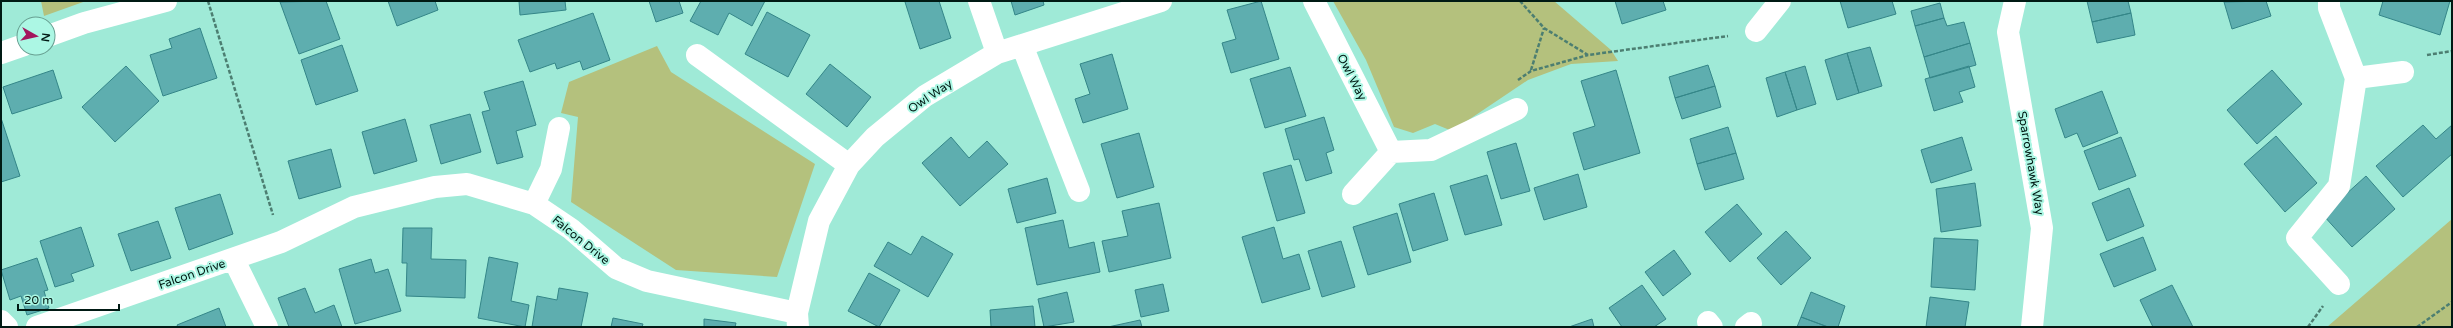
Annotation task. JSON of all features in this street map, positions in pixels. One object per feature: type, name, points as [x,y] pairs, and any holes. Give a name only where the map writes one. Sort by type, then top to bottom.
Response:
[{"type":"street","points":[[56,33],[84,23],[166,1]]},
{"type":"street","points":[[979,1],[997,53]]},
{"type":"street","name":"Owl Way","points":[[797,320],[819,221],[849,164],[875,137],[925,96],[997,53],[1161,1]]},
{"type":"street","name":"Owl Way","points":[[1314,1],[1391,152]]},
{"type":"street","points":[[1756,31],[1780,1]]},
{"type":"street","name":"Sparrowhawk Way","points":[[2015,1],[2008,32],[2042,228],[2032,327]]},
{"type":"street","points":[[2329,1],[2329,8],[2356,78],[2339,186],[2297,238],[2339,284]]},
{"type":"street","points":[[1022,45],[1079,191]]},
{"type":"street","points":[[1,53],[16,48]]},
{"type":"street","points":[[697,56],[849,164]]},
{"type":"street","points":[[2356,78],[2403,72]]},
{"type":"street","points":[[1353,194],[1391,152],[1432,150],[1517,109]]},
{"type":"street","points":[[534,204],[551,169],[559,128]]},
{"type":"street","name":"Falcon Drive","points":[[37,327],[234,260],[281,242],[354,207],[435,187],[467,184],[534,204],[571,229],[616,268],[647,281],[797,320]]},
{"type":"street","name":"Falcon Drive","points":[[234,260],[267,327]]},
{"type":"street","points":[[1,321],[7,327]]},
{"type":"path","points":[[208,1],[281,242]]},
{"type":"path","points":[[1520,1],[1544,28],[1588,55],[1756,31]]},
{"type":"path","points":[[1530,71],[1544,28]]},
{"type":"path","points":[[2417,327],[2452,302]]},
{"type":"green space","points":[[41,1],[86,1],[44,16]]},
{"type":"green space","points":[[1333,1],[1554,1],[1611,50],[1618,61],[1571,64],[1528,80],[1452,131],[1435,124],[1413,133],[1394,127],[1366,60]]},
{"type":"green space","points":[[657,46],[671,72],[815,164],[777,277],[676,270],[571,202],[578,117],[561,113],[569,82]]},
{"type":"green space","points":[[2452,219],[2452,327],[2327,327]]},
{"type":"building","points":[[326,1],[340,39],[299,54],[280,2]]},
{"type":"building","points":[[388,1],[435,1],[438,10],[397,26]]},
{"type":"building","points":[[519,1],[565,1],[566,10],[520,15]]},
{"type":"building","points":[[649,1],[679,1],[683,13],[656,22]]},
{"type":"building","points":[[701,1],[765,1],[752,26],[729,13],[718,35],[690,21]]},
{"type":"building","points":[[939,1],[951,38],[920,49],[905,2]]},
{"type":"building","points":[[1011,1],[1043,1],[1044,5],[1015,15]]},
{"type":"building","points":[[1261,1],[1279,59],[1231,73],[1222,43],[1236,39],[1227,10]]},
{"type":"building","points":[[1615,1],[1663,1],[1666,10],[1622,24]]},
{"type":"building","points":[[1840,1],[1892,1],[1896,14],[1848,28]]},
{"type":"building","points":[[2087,1],[2128,1],[2131,13],[2092,22]]},
{"type":"building","points":[[2266,1],[2271,16],[2232,29],[2224,2]]},
{"type":"building","points":[[2383,1],[2450,1],[2440,35],[2379,15]]},
{"type":"building","points":[[1940,3],[1944,18],[1915,26],[1911,11]]},
{"type":"building","points":[[767,12],[810,35],[788,77],[745,54]]},
{"type":"building","points":[[593,13],[610,60],[583,70],[580,61],[557,69],[555,63],[530,72],[518,40]]},
{"type":"building","points":[[2131,13],[2135,35],[2097,43],[2092,22]]},
{"type":"building","points":[[1944,18],[1947,26],[1964,22],[1970,43],[1924,57],[1915,26]]},
{"type":"building","points":[[200,28],[217,78],[163,96],[150,55],[172,48],[169,39]]},
{"type":"building","points":[[1970,43],[1976,65],[1930,78],[1924,57]]},
{"type":"building","points":[[342,45],[358,91],[316,105],[301,60]]},
{"type":"building","points":[[1870,47],[1882,86],[1859,93],[1847,53]]},
{"type":"building","points":[[1847,53],[1859,93],[1837,100],[1825,60]]},
{"type":"building","points":[[1112,54],[1128,109],[1083,123],[1075,99],[1090,94],[1080,64]]},
{"type":"building","points":[[830,64],[871,97],[847,127],[806,94]]},
{"type":"building","points":[[1708,65],[1715,86],[1675,98],[1669,77]]},
{"type":"building","points":[[126,66],[159,101],[115,142],[82,107]]},
{"type":"building","points":[[1805,66],[1816,104],[1797,110],[1785,72]]},
{"type":"building","points":[[1969,66],[1975,87],[1959,92],[1963,102],[1934,111],[1925,79]]},
{"type":"building","points":[[1290,67],[1306,116],[1265,128],[1250,79]]},
{"type":"building","points":[[53,70],[62,98],[12,114],[3,87]]},
{"type":"building","points":[[1616,70],[1640,153],[1584,170],[1573,133],[1595,126],[1581,81]]},
{"type":"building","points":[[2272,70],[2302,104],[2257,144],[2227,110]]},
{"type":"building","points":[[1785,72],[1797,110],[1777,117],[1766,78]]},
{"type":"building","points":[[523,81],[536,125],[516,131],[523,157],[497,164],[482,112],[490,110],[484,92]]},
{"type":"building","points":[[1715,86],[1721,107],[1682,119],[1675,98]]},
{"type":"building","points":[[2102,91],[2118,133],[2083,147],[2077,133],[2065,138],[2055,109]]},
{"type":"building","points":[[470,114],[481,152],[441,164],[430,125]]},
{"type":"building","points":[[1324,117],[1334,150],[1326,153],[1332,173],[1306,181],[1299,159],[1294,160],[1285,129]]},
{"type":"building","points":[[1,118],[20,176],[1,182]]},
{"type":"building","points":[[405,119],[417,161],[374,174],[362,132]]},
{"type":"building","points":[[2423,125],[2436,139],[2452,125],[2452,154],[2403,197],[2376,166]]},
{"type":"building","points":[[1728,127],[1736,153],[1697,164],[1690,139]]},
{"type":"building","points":[[1139,133],[1154,187],[1117,198],[1101,144]]},
{"type":"building","points":[[2276,136],[2317,183],[2285,212],[2244,164]]},
{"type":"building","points":[[951,137],[969,158],[987,141],[1008,164],[960,206],[922,163]]},
{"type":"building","points":[[1962,137],[1972,170],[1931,183],[1921,150]]},
{"type":"building","points":[[2121,137],[2136,176],[2099,190],[2084,151]]},
{"type":"building","points":[[1516,143],[1530,191],[1501,199],[1487,152]]},
{"type":"building","points":[[331,149],[341,187],[299,199],[288,161]]},
{"type":"building","points":[[1736,153],[1744,179],[1705,190],[1697,164]]},
{"type":"building","points":[[1291,165],[1305,213],[1277,221],[1263,173]]},
{"type":"building","points":[[1578,174],[1587,207],[1544,220],[1534,188]]},
{"type":"building","points":[[1487,175],[1502,225],[1465,235],[1450,186]]},
{"type":"building","points":[[2366,176],[2395,209],[2352,247],[2323,215]]},
{"type":"building","points":[[1047,178],[1056,213],[1017,223],[1008,189]]},
{"type":"building","points":[[1975,183],[1981,226],[1941,232],[1936,189]]},
{"type":"building","points":[[2129,188],[2144,226],[2107,241],[2092,203]]},
{"type":"building","points":[[1434,193],[1448,240],[1413,251],[1399,204]]},
{"type":"building","points":[[220,194],[233,234],[189,250],[175,208]]},
{"type":"building","points":[[1159,203],[1171,258],[1109,272],[1102,241],[1128,236],[1122,211]]},
{"type":"building","points":[[1737,204],[1762,234],[1730,262],[1705,232]]},
{"type":"building","points":[[1397,213],[1411,262],[1368,275],[1353,227]]},
{"type":"building","points":[[1063,220],[1069,248],[1094,242],[1100,272],[1037,285],[1025,228]]},
{"type":"building","points":[[158,221],[171,258],[131,271],[118,234]]},
{"type":"building","points":[[81,227],[94,266],[71,274],[74,281],[55,287],[40,241]]},
{"type":"building","points":[[1274,227],[1283,259],[1299,254],[1310,289],[1262,303],[1242,237]]},
{"type":"building","points":[[403,228],[432,228],[431,259],[466,260],[465,298],[406,296],[407,263],[402,263]]},
{"type":"building","points":[[1786,231],[1811,258],[1781,285],[1757,258]]},
{"type":"building","points":[[922,236],[953,254],[928,297],[874,266],[888,242],[911,255]]},
{"type":"building","points":[[2143,237],[2156,270],[2114,287],[2100,254]]},
{"type":"building","points":[[1934,238],[1978,240],[1975,290],[1931,287]]},
{"type":"building","points":[[1341,241],[1355,287],[1322,297],[1308,251]]},
{"type":"building","points":[[1674,250],[1691,274],[1663,296],[1645,272]]},
{"type":"building","points":[[489,257],[518,263],[511,301],[529,305],[525,327],[478,318]]},
{"type":"building","points":[[37,258],[48,290],[44,291],[49,308],[27,315],[21,296],[10,300],[1,270]]},
{"type":"building","points":[[371,259],[375,273],[388,269],[401,311],[355,324],[339,269]]},
{"type":"building","points":[[869,273],[900,290],[879,327],[848,311]]},
{"type":"building","points":[[1163,284],[1169,311],[1141,317],[1135,290]]},
{"type":"building","points":[[1642,285],[1666,319],[1654,327],[1622,327],[1609,308]]},
{"type":"building","points":[[2172,285],[2193,327],[2153,327],[2140,300]]},
{"type":"building","points":[[305,288],[315,313],[334,305],[342,327],[289,327],[278,298]]},
{"type":"building","points":[[559,288],[588,293],[581,327],[532,327],[537,296],[557,300]]},
{"type":"building","points":[[1067,292],[1074,322],[1044,327],[1038,299]]},
{"type":"building","points":[[1811,292],[1845,306],[1838,327],[1828,327],[1801,317]]},
{"type":"building","points":[[1930,297],[1969,302],[1965,327],[1926,327]]},
{"type":"building","points":[[1033,306],[1035,327],[991,327],[990,310]]},
{"type":"building","points":[[219,308],[226,327],[178,327],[177,325]]},
{"type":"building","points":[[1801,317],[1828,327],[1797,327]]},
{"type":"building","points":[[613,318],[643,324],[642,327],[611,327]]},
{"type":"building","points":[[704,319],[736,323],[735,327],[704,327]]},
{"type":"building","points":[[1592,319],[1594,327],[1569,327]]},
{"type":"building","points":[[1140,320],[1142,327],[1108,327]]}]
